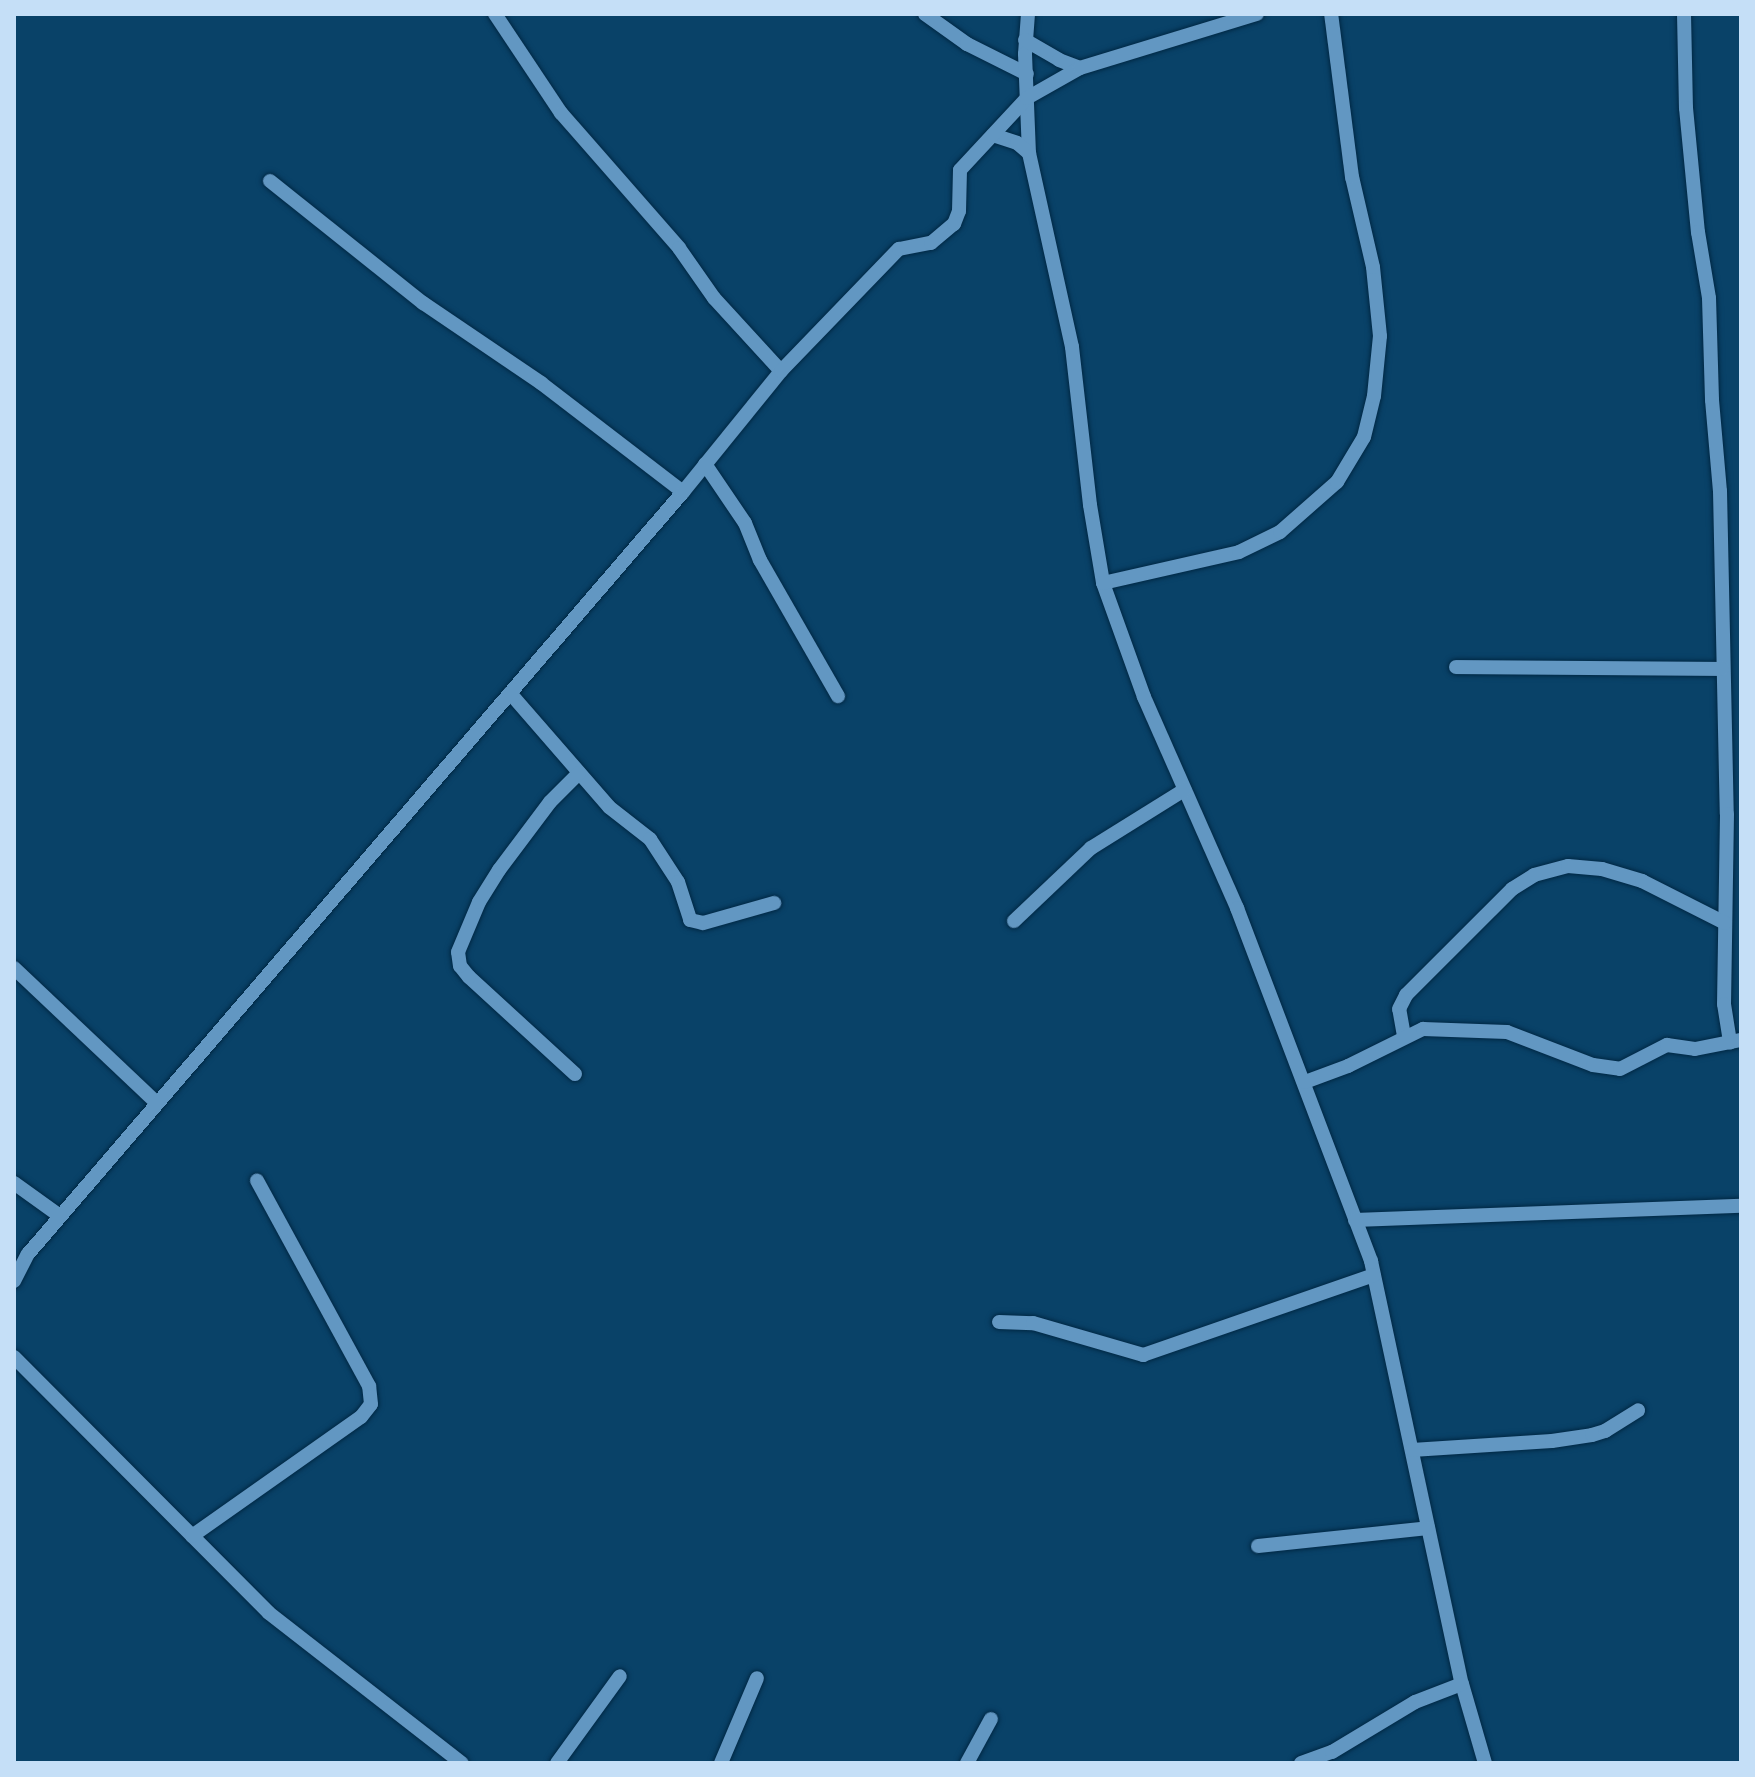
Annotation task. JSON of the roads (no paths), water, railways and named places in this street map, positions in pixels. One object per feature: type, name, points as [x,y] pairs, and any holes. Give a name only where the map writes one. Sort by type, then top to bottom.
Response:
[{"type":"street","points":[[495,14],[561,113],[679,248],[714,298],[781,371]]},
{"type":"street","points":[[925,14],[977,50],[1027,74]]},
{"type":"street","points":[[1028,14],[1025,40],[1029,153],[1072,347],[1091,519],[1103,583],[1136,676],[1237,908],[1305,1082],[1374,1275],[1462,1684],[1485,1763]]},
{"type":"street","points":[[14,1268],[683,492],[781,371],[899,249],[931,243],[948,231],[959,211],[960,170],[1027,98],[1080,68],[1257,14]]},
{"type":"street","points":[[1103,583],[1239,552],[1280,532],[1337,482],[1364,437],[1374,396],[1380,336],[1373,267],[1352,177],[1331,14]]},
{"type":"street","points":[[1305,1082],[1383,1050],[1404,1036],[1439,1028],[1507,1032],[1593,1065],[1620,1069],[1667,1045],[1695,1049],[1735,1041],[1724,1004],[1727,814],[1720,491],[1712,400],[1710,313],[1686,108],[1684,14]]},
{"type":"street","points":[[1025,40],[1080,68]]},
{"type":"street","points":[[993,135],[1017,143],[1029,153]]},
{"type":"street","points":[[270,181],[423,303],[541,383],[683,492]]},
{"type":"street","points":[[705,464],[745,523],[760,560],[838,696]]},
{"type":"street","points":[[1456,667],[1722,669]]},
{"type":"street","points":[[510,693],[609,807],[650,839],[678,882],[690,920],[703,923],[774,903]]},
{"type":"street","points":[[575,1074],[469,977],[460,966],[458,952],[479,902],[507,858],[550,802],[579,773]]},
{"type":"street","points":[[1014,921],[1091,848],[1184,790]]},
{"type":"street","points":[[1404,1036],[1399,1009],[1406,995],[1512,889],[1534,875],[1568,866],[1602,869],[1642,881],[1725,923]]},
{"type":"street","points":[[14,968],[157,1103]]},
{"type":"street","points":[[192,1536],[361,1417],[371,1404],[369,1386],[257,1181]]},
{"type":"street","points":[[14,1183],[60,1216]]},
{"type":"street","points":[[1355,1220],[1741,1206]]},
{"type":"street","points":[[14,1281],[28,1254]]},
{"type":"street","points":[[999,1322],[1033,1323],[1143,1355],[1374,1275]]},
{"type":"street","points":[[14,1357],[269,1613],[462,1763]]},
{"type":"street","points":[[1412,1450],[1552,1441],[1592,1435],[1605,1431],[1638,1410]]},
{"type":"street","points":[[1258,1546],[1428,1528]]},
{"type":"street","points":[[557,1763],[620,1676]]},
{"type":"street","points":[[721,1763],[757,1678]]},
{"type":"street","points":[[1301,1763],[1332,1752],[1415,1702],[1462,1684]]},
{"type":"street","points":[[967,1763],[991,1719]]}]
